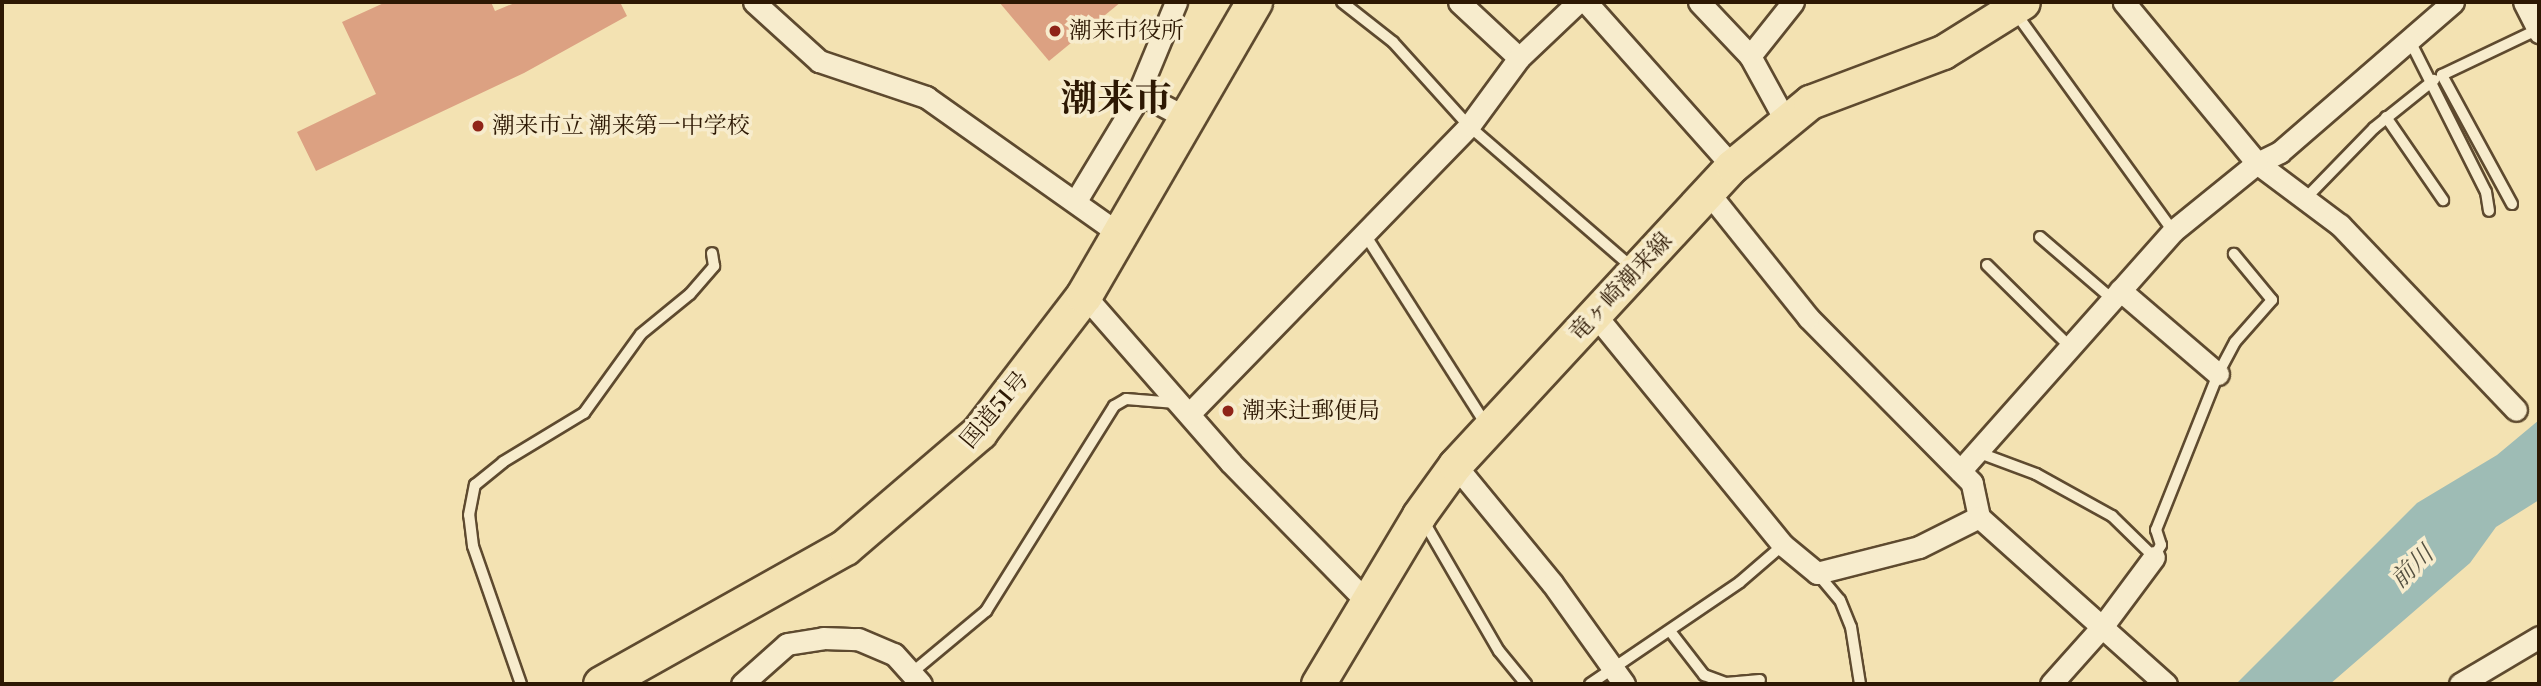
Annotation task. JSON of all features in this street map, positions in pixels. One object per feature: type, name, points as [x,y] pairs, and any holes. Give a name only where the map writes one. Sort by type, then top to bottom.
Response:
[{"type":"highway","name":"国道51号","points":[[601,684],[795,579],[894,510],[979,432],[1084,295],[1254,2]]},
{"type":"main road","name":"竜ヶ崎潮来線","points":[[1318,684],[1419,515],[1455,465],[1596,316],[1732,166],[1810,102],[1943,52],[2018,6]]},
{"type":"street","points":[[754,2],[819,61],[926,97],[1077,199],[1118,233]]},
{"type":"street","points":[[1077,199],[1139,93],[1176,2]]},
{"type":"street","points":[[1459,2],[1519,58]]},
{"type":"street","points":[[1184,409],[1469,126],[1519,58],[1578,2]]},
{"type":"street","points":[[1586,2],[1732,166]]},
{"type":"street","points":[[1699,2],[1750,56],[1785,120]]},
{"type":"street","points":[[1750,56],[1793,2]]},
{"type":"street","points":[[2124,2],[2257,163],[2340,225],[2516,410]]},
{"type":"street","points":[[1960,471],[2173,231],[2257,163],[2280,152],[2453,2]]},
{"type":"street","points":[[2524,2],[2539,30]]},
{"type":"street","points":[[1139,93],[1185,117]]},
{"type":"street","points":[[1708,192],[1808,317],[1972,483],[1979,517],[2166,684]]},
{"type":"street","points":[[2115,294],[2218,374]]},
{"type":"street","points":[[1084,295],[1184,409],[1366,601]]},
{"type":"street","points":[[1596,316],[1783,545],[1817,573],[1919,547],[1979,517]]},
{"type":"street","points":[[1455,465],[1552,583],[1618,677]]},
{"type":"street","points":[[2051,684],[2102,627],[2154,557]]},
{"type":"street","points":[[2460,684],[2539,636]]},
{"type":"street","points":[[742,684],[787,644],[823,638],[858,639],[894,654],[918,678]]},
{"type":"lane","points":[[1342,2],[1393,42],[1469,126],[1636,271]]},
{"type":"lane","points":[[2018,6],[2173,231]]},
{"type":"lane","points":[[2305,199],[2386,117],[2429,83],[2539,30]]},
{"type":"lane","points":[[2410,41],[2486,192],[2489,211]]},
{"type":"lane","points":[[2442,75],[2512,204]]},
{"type":"lane","points":[[2386,117],[2443,200]]},
{"type":"lane","points":[[1364,233],[1488,428]]},
{"type":"lane","points":[[2040,236],[2115,294]]},
{"type":"lane","points":[[521,684],[473,546],[469,515],[475,485],[503,462],[584,413],[641,334],[690,294],[714,266],[712,253]]},
{"type":"lane","points":[[1977,452],[2036,474],[2112,516],[2154,557],[2161,545],[2156,530],[2218,374],[2235,342],[2272,300],[2234,254]]},
{"type":"lane","points":[[1987,265],[2069,346]]},
{"type":"lane","points":[[918,678],[986,611],[1114,406],[1143,398],[1184,409]]},
{"type":"lane","points":[[1419,515],[1499,651],[1526,684]]},
{"type":"lane","points":[[1590,684],[1618,677],[1670,631],[1783,545]]},
{"type":"lane","points":[[1817,573],[1840,600],[1851,627],[1860,684]]},
{"type":"lane","points":[[1670,631],[1704,675],[1726,683],[1760,680]]},
{"type":"water","name":"前川","points":[[2539,420],[2539,500],[2496,527],[2470,563],[2330,684],[2236,684],[2417,503],[2497,455]]},
{"type":"building","points":[[386,2],[491,2],[495,11],[517,2],[620,2],[627,16],[524,73],[316,171],[297,132],[376,94],[342,22]]},
{"type":"building","name":"潮来市役所","points":[[999,2],[1121,2],[1049,61]]},
{"type":"place","name":"潮来市役所","points":[[1055,31]]},
{"type":"place","name":"潮来市立 潮来第一中学校","points":[[478,126]]},
{"type":"place","name":"潮来辻郵便局","points":[[1228,411]]},
{"type":"district","name":"潮来市","points":[[1116,100]]}]
